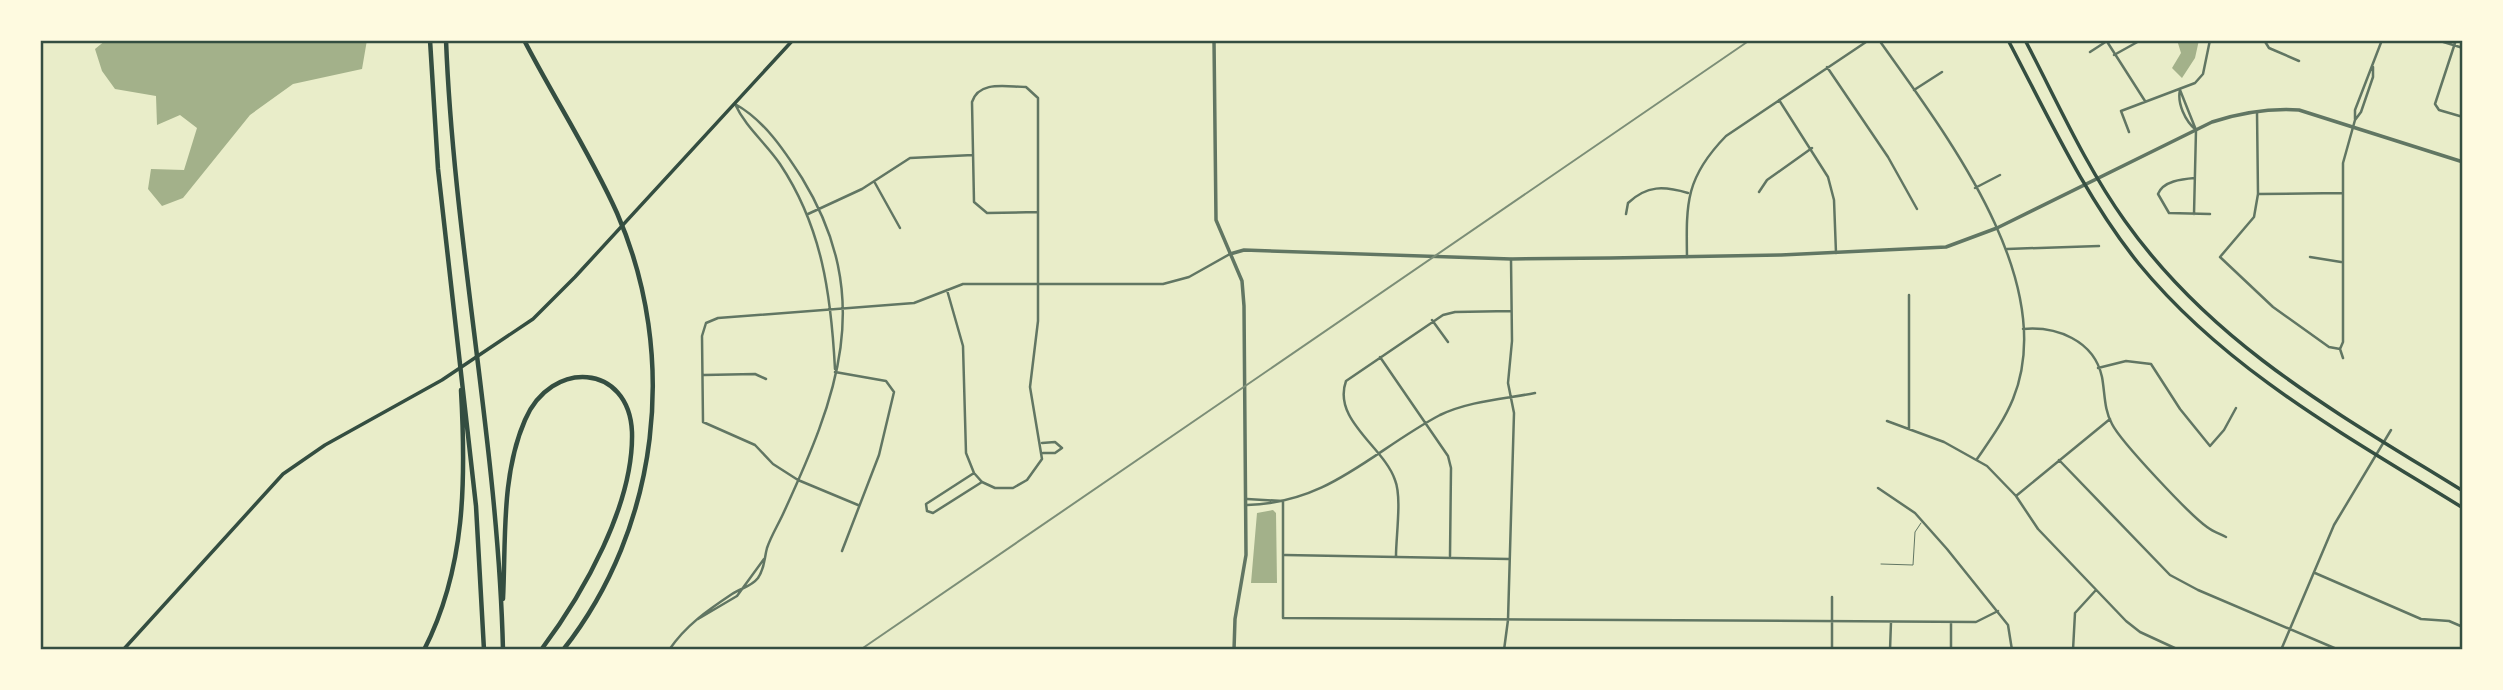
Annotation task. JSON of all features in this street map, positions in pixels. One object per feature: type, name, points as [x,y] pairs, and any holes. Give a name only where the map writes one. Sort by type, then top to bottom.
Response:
[{"type":"highway","points":[[430,40],[438,169],[477,517],[484,650]]},
{"type":"highway","points":[[446,40],[455,171],[493,486],[503,650]]},
{"type":"highway","points":[[524,40],[589,155],[624,230],[645,301],[653,354],[651,435],[639,496],[604,585],[563,650]]},
{"type":"highway","points":[[424,650],[447,588],[461,524],[464,451],[458,347]]},
{"type":"highway","points":[[502,624],[509,480],[525,418],[544,391],[558,380],[575,376],[606,383],[628,409],[632,432],[622,489],[593,570],[575,602],[541,650]]},
{"type":"main road","points":[[125,649],[283,474],[325,445],[442,380],[533,319],[793,40]]},
{"type":"main road","points":[[2008,40],[2084,184],[2139,263],[2200,329],[2269,387],[2463,508]]},
{"type":"main road","points":[[2025,40],[2097,178],[2146,250],[2213,322],[2295,386],[2463,491]]},
{"type":"street","points":[[1214,40],[1216,220],[1242,281],[1244,293],[1247,505],[1245,572],[1235,619],[1234,650]]},
{"type":"street","points":[[1687,257],[1688,193],[1699,169],[1726,136],[1869,40]]},
{"type":"street","points":[[1879,40],[1914,90],[1975,188],[2007,249],[2017,281],[2023,354],[2013,398],[1977,459]]},
{"type":"street","points":[[2114,55],[2141,40]]},
{"type":"street","points":[[2129,132],[2121,111],[2195,83],[2203,74],[2210,40]]},
{"type":"street","points":[[2264,40],[2269,48],[2299,61]]},
{"type":"street","points":[[2343,358],[2340,349],[2343,342],[2343,163],[2352,128],[2373,78],[2373,67],[2382,40]]},
{"type":"street","points":[[2437,40],[2463,48]]},
{"type":"street","points":[[2456,40],[2435,104],[2439,110],[2463,117]]},
{"type":"street","points":[[2090,52],[2107,41],[2145,101]]},
{"type":"street","points":[[1827,67],[1888,157],[1917,209]]},
{"type":"street","points":[[1914,90],[1942,72]]},
{"type":"street","points":[[947,290],[961,330],[966,453],[974,473],[982,482],[995,488],[1013,488],[1037,470],[1043,453],[1030,387],[1037,337],[1038,98],[1026,87],[979,90],[972,102],[976,207],[987,213],[1037,212]]},
{"type":"street","points":[[2180,90],[2196,130],[2194,214]]},
{"type":"street","points":[[1779,100],[1812,148],[1831,187],[1836,253]]},
{"type":"street","points":[[669,650],[695,621],[743,588],[765,556],[815,446],[843,340],[843,309],[833,247],[818,209],[785,153],[752,113],[735,104]]},
{"type":"street","points":[[735,104],[742,121],[777,160],[808,214],[821,251],[832,310],[835,372]]},
{"type":"street","points":[[858,505],[798,480],[773,464],[755,445],[704,422],[702,329],[711,319],[914,303],[963,284],[1143,286],[1171,283],[1203,271],[1230,254],[1244,250],[1347,251],[1511,259],[1836,253],[1946,247],[1997,228],[2196,130],[2237,114],[2257,112],[2299,110],[2463,162]]},
{"type":"street","points":[[2257,112],[2258,194],[2254,218],[2220,257],[2273,307],[2329,347],[2340,349]]},
{"type":"street","points":[[1759,192],[1767,180],[1812,148]]},
{"type":"street","points":[[777,160],[785,153]]},
{"type":"street","points":[[808,214],[874,182],[910,158],[973,155]]},
{"type":"street","points":[[1975,188],[2000,175]]},
{"type":"street","points":[[2195,178],[2179,179],[2163,187],[2158,194],[2169,213],[2210,214]]},
{"type":"street","points":[[874,182],[900,228]]},
{"type":"street","points":[[1626,214],[1628,203],[1647,189],[1670,188],[1688,193]]},
{"type":"street","points":[[2258,194],[2343,192]]},
{"type":"street","points":[[2007,249],[2099,246]]},
{"type":"street","points":[[2310,257],[2341,262]]},
{"type":"street","points":[[1504,650],[1508,620],[1514,413],[1510,398],[1511,259]]},
{"type":"street","points":[[1909,295],[1909,429]]},
{"type":"street","points":[[1396,556],[1395,478],[1346,409],[1342,390],[1346,381],[1432,320],[1455,312],[1511,311]]},
{"type":"street","points":[[1432,320],[1448,342]]},
{"type":"street","points":[[2023,329],[2048,329],[2072,337],[2084,346],[2098,368],[2110,419],[2124,441],[2202,523],[2226,537]]},
{"type":"street","points":[[1380,357],[1448,456],[1451,468],[1450,557]]},
{"type":"street","points":[[2098,368],[2126,361],[2151,364],[2180,409],[2210,446],[2224,430],[2236,408]]},
{"type":"street","points":[[835,372],[887,381],[894,392],[879,455],[842,551]]},
{"type":"street","points":[[703,375],[755,374],[766,379]]},
{"type":"street","points":[[1247,505],[1283,501],[1326,488],[1455,409],[1535,393]]},
{"type":"street","points":[[2016,496],[2110,419]]},
{"type":"street","points":[[1888,421],[1977,459],[2016,496],[2038,529],[2140,632],[2179,650]]},
{"type":"street","points":[[2281,650],[2334,525],[2391,430]]},
{"type":"street","points":[[1042,443],[1055,442],[1061,444],[1062,448],[1055,453],[1043,453]]},
{"type":"street","points":[[2059,460],[2170,575],[2198,590],[2339,650]]},
{"type":"street","points":[[974,473],[926,505],[927,512],[933,513],[982,482]]},
{"type":"street","points":[[1878,488],[1923,521],[1998,611],[2008,625],[2012,650]]},
{"type":"street","points":[[1247,499],[1283,501]]},
{"type":"street","points":[[1283,501],[1283,618],[1951,622],[1985,620],[1998,611]]},
{"type":"street","points":[[1283,555],[1509,559]]},
{"type":"street","points":[[2315,573],[2421,619],[2449,621],[2463,628]]},
{"type":"street","points":[[2073,650],[2075,612],[2096,590]]},
{"type":"street","points":[[1832,597],[1832,650]]},
{"type":"street","points":[[1890,650],[1891,622]]},
{"type":"street","points":[[1951,622],[1951,650]]},
{"type":"lane","points":[[1881,564],[1913,565],[1916,532],[1923,521]]},
{"type":"shaded area","points":[[106,40],[367,40],[362,69],[293,84],[250,115],[183,198],[162,206],[148,189],[151,169],[184,170],[197,128],[180,115],[157,125],[156,96],[115,89],[102,71],[95,49]]},
{"type":"shaded area","points":[[2177,40],[2199,40],[2195,58],[2182,78],[2172,68],[2181,53]]},
{"type":"shaded area","points":[[1273,510],[1276,513],[1277,583],[1251,583],[1257,513]]},
{"type":"railway","points":[[860,650],[1750,40]]}]
